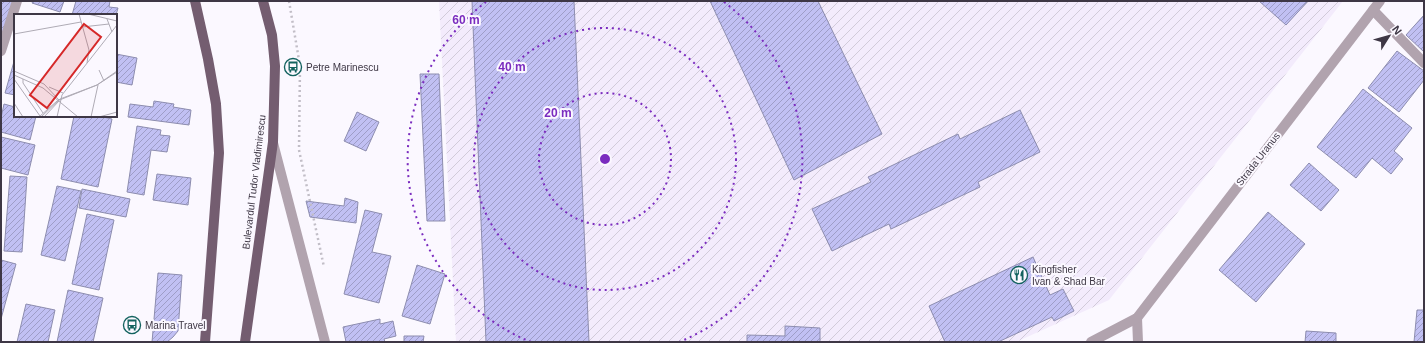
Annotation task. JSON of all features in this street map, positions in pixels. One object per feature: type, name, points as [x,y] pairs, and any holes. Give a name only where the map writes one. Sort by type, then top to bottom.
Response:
[{"type":"main road","points":[[195,1],[215,96],[219,153],[205,342]]},
{"type":"main road","name":"Bulevardul Tudor Vladimirescu","points":[[245,342],[273,142],[275,66],[272,35],[263,1]]},
{"type":"street","points":[[1,51],[17,1]]},
{"type":"street","name":"Strada Uranus","points":[[1090,342],[1137,318],[1380,1]]},
{"type":"street","points":[[1373,10],[1424,63]]},
{"type":"street","points":[[273,142],[325,342]]},
{"type":"street","points":[[1137,318],[1138,342]]},
{"type":"path","points":[[289,1],[300,66],[299,150],[324,269]]},
{"type":"shaded area","points":[[439,1],[1343,1],[1109,300],[1016,342],[456,342]]},
{"type":"building","points":[[1,1],[13,1],[1,38]]},
{"type":"building","points":[[33,1],[64,1],[60,12],[32,3]]},
{"type":"building","points":[[76,1],[110,1],[109,7],[118,8],[116,14],[72,14]]},
{"type":"building","points":[[472,1],[574,1],[589,342],[486,342]]},
{"type":"building","points":[[710,1],[818,1],[882,134],[794,180]]},
{"type":"building","points":[[1259,1],[1308,1],[1286,25]]},
{"type":"building","points":[[1424,15],[1424,52],[1406,35]]},
{"type":"building","points":[[1397,51],[1424,71],[1424,80],[1399,112],[1368,88]]},
{"type":"building","points":[[117,54],[137,58],[132,85],[117,82]]},
{"type":"building","points":[[14,62],[14,95],[5,93]]},
{"type":"building","points":[[420,74],[439,74],[445,221],[427,221]]},
{"type":"building","points":[[1363,89],[1412,128],[1394,151],[1403,159],[1391,174],[1372,158],[1356,178],[1317,147]]},
{"type":"building","points":[[154,101],[174,104],[173,107],[191,110],[189,125],[128,117],[130,104],[153,107]]},
{"type":"building","points":[[4,104],[14,107],[14,117],[36,117],[30,140],[1,132],[1,118]]},
{"type":"building","points":[[1020,110],[1040,152],[978,182],[980,187],[891,229],[889,224],[832,251],[812,209],[871,182],[868,177],[958,134],[960,139]]},
{"type":"building","points":[[357,112],[379,122],[366,151],[344,141]]},
{"type":"building","points":[[74,117],[103,117],[112,119],[98,187],[61,179]]},
{"type":"building","points":[[137,126],[161,130],[160,135],[170,136],[167,152],[151,150],[144,195],[127,192]]},
{"type":"building","points":[[1,137],[35,145],[28,175],[1,168]]},
{"type":"building","points":[[1309,163],[1339,190],[1321,211],[1290,185]]},
{"type":"building","points":[[157,174],[191,178],[188,205],[153,200]]},
{"type":"building","points":[[10,176],[27,177],[22,252],[4,251]]},
{"type":"building","points":[[57,186],[81,191],[65,261],[41,255]]},
{"type":"building","points":[[82,189],[130,199],[126,217],[79,208]]},
{"type":"building","points":[[345,198],[358,202],[356,223],[310,217],[306,201],[344,206]]},
{"type":"building","points":[[365,210],[382,214],[372,252],[391,256],[379,303],[344,294]]},
{"type":"building","points":[[1268,212],[1305,244],[1256,302],[1219,270]]},
{"type":"building","points":[[87,214],[114,220],[99,290],[72,284]]},
{"type":"building","points":[[1033,257],[1050,295],[1063,289],[1074,311],[1054,321],[1052,317],[998,342],[945,342],[929,306]]},
{"type":"building","points":[[1,260],[16,264],[1,319]]},
{"type":"building","points":[[417,265],[445,274],[430,324],[402,316]]},
{"type":"building","points":[[158,273],[182,275],[178,331],[167,342],[152,342]]},
{"type":"building","points":[[68,290],[103,298],[93,342],[57,342]]},
{"type":"building","points":[[26,304],[55,310],[48,342],[17,342]]},
{"type":"building","points":[[1417,310],[1424,310],[1424,342],[1414,342]]},
{"type":"building","points":[[380,319],[380,324],[393,321],[396,336],[384,339],[385,342],[346,342],[343,327]]},
{"type":"building","points":[[785,326],[820,328],[820,342],[747,342],[747,335],[785,336]]},
{"type":"building","points":[[1306,331],[1336,333],[1336,342],[1305,342]]},
{"type":"building","points":[[404,336],[424,336],[423,342],[404,342]]},
{"type":"place","name":"Petre Marinescu","points":[[293,67]]},
{"type":"place","name":"Kingfisher Ivan & Shad Bar","points":[[1019,275]]},
{"type":"place","name":"Marina Travel","points":[[132,325]]}]
